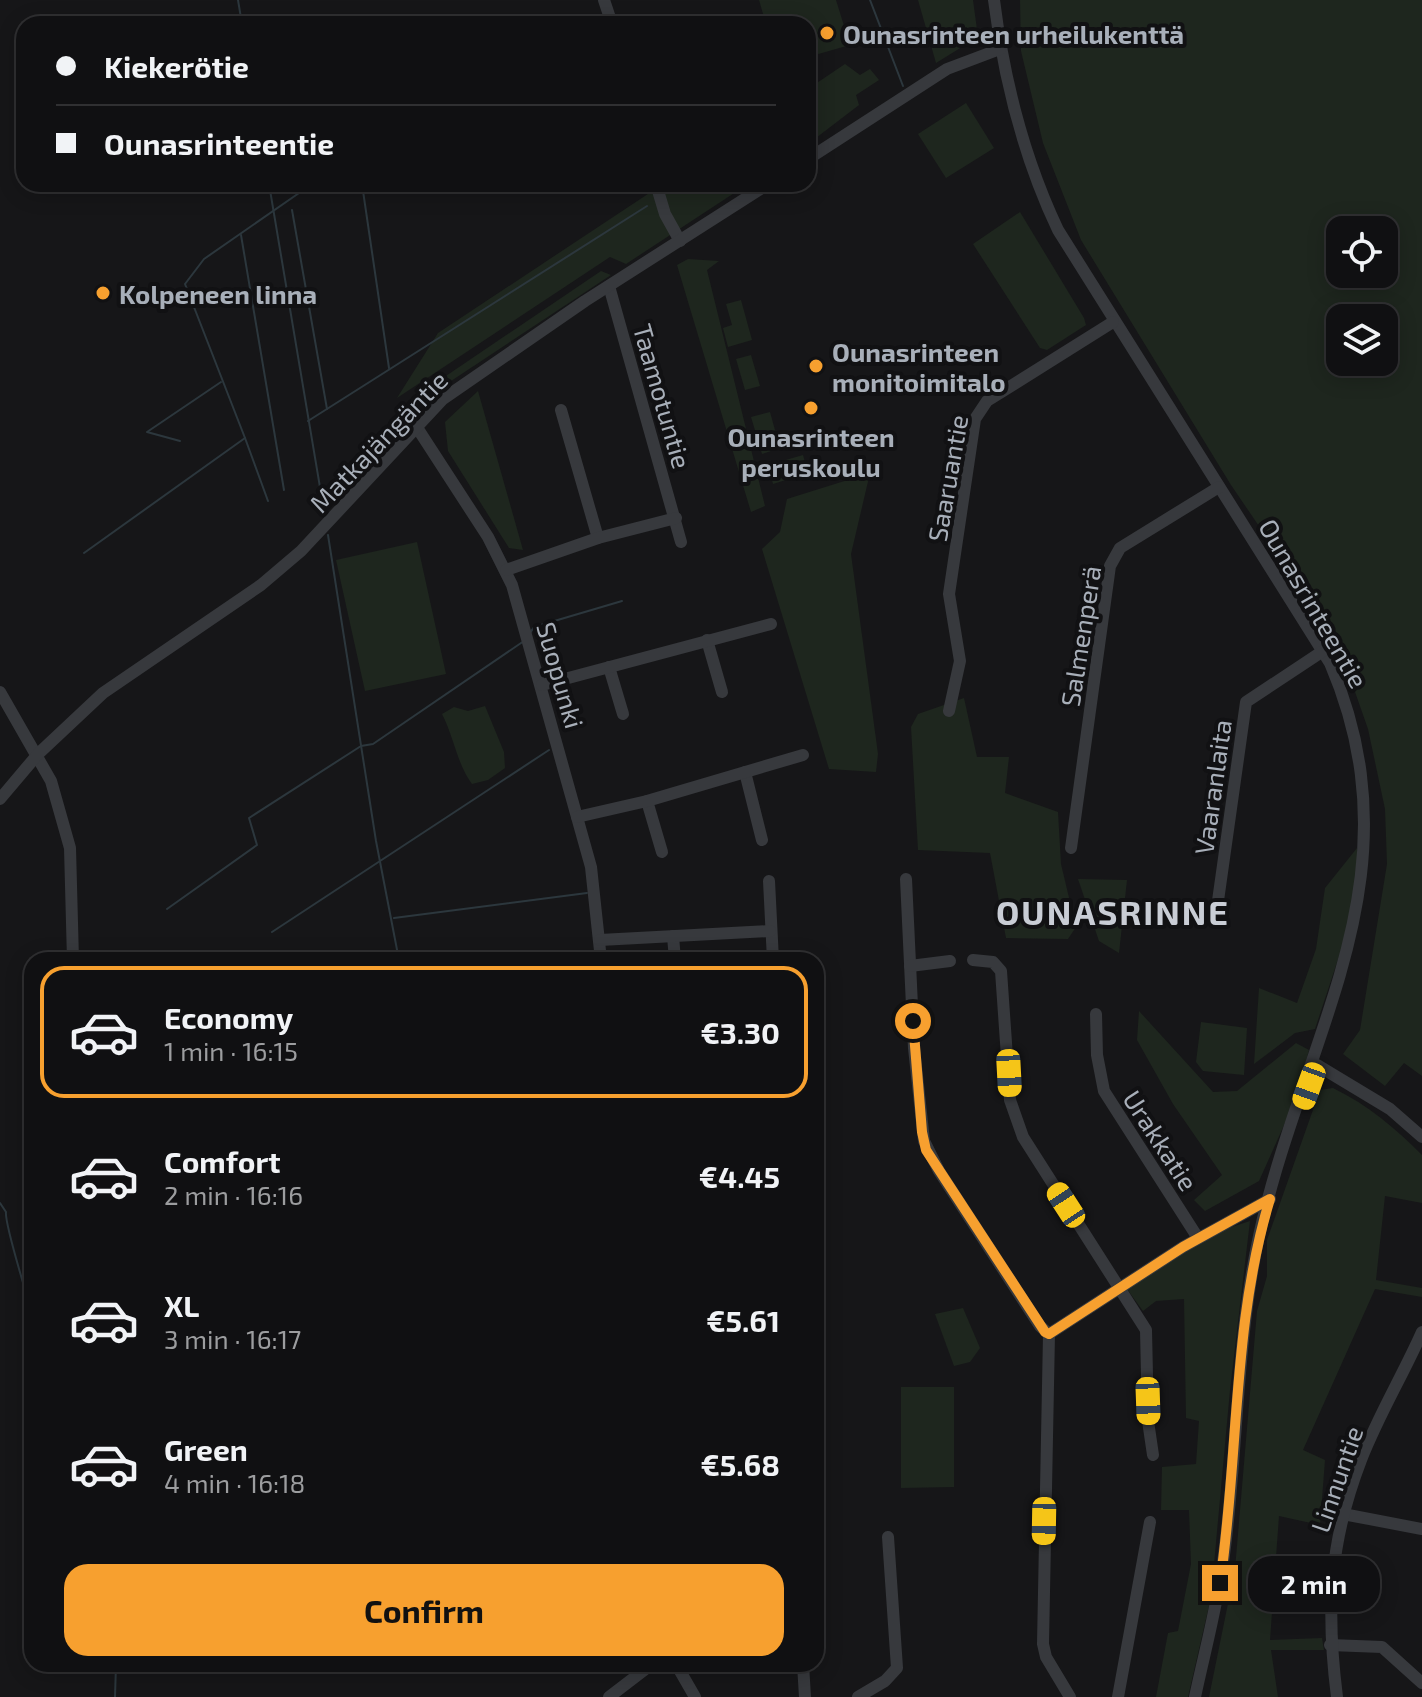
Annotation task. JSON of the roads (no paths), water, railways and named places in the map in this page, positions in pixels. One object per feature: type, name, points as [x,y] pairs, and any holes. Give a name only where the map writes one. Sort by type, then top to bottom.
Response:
[{"type":"street","name":"Ounasrinteentie","points":[[994,0],[1011,101],[1043,196],[1073,258],[1323,651],[1347,698],[1367,761],[1374,856],[1360,946],[1259,1236],[1242,1334],[1224,1553],[1195,1697]]},
{"type":"street","points":[[816,154],[947,69],[1000,49]]},
{"type":"street","points":[[658,192],[665,214],[680,241]]},
{"type":"street","name":"Matkajängäntie","points":[[0,799],[38,754],[137,666],[261,585],[301,551],[416,426],[473,376],[756,192]]},
{"type":"street","name":"Taamotuntie","points":[[609,286],[681,542]]},
{"type":"street","name":"Saaruantie","points":[[949,711],[960,661],[949,594],[975,419],[987,401],[1113,322]]},
{"type":"street","points":[[561,410],[598,538]]},
{"type":"street","name":"Suopunki","points":[[416,426],[506,570],[542,685],[591,867],[601,952]]},
{"type":"street","name":"Salmenperä","points":[[1071,848],[1110,566],[1120,548],[1219,487]]},
{"type":"street","points":[[506,570],[598,538],[676,518]]},
{"type":"street","points":[[542,685],[771,624]]},
{"type":"street","points":[[707,640],[722,692]]},
{"type":"street","name":"Vaaranlaita","points":[[1215,922],[1246,702],[1323,651]]},
{"type":"street","points":[[609,667],[623,714]]},
{"type":"street","points":[[0,692],[51,781],[70,848],[73,952]]},
{"type":"street","points":[[577,817],[647,801],[803,755]]},
{"type":"street","points":[[745,772],[762,840]]},
{"type":"street","points":[[647,801],[662,852]]},
{"type":"street","points":[[906,879],[917,1076],[926,1150],[1040,1326],[1049,1334],[1043,1644],[1046,1657],[1070,1697]]},
{"type":"street","points":[[769,881],[772,952]]},
{"type":"street","points":[[600,940],[770,931]]},
{"type":"street","points":[[673,936],[674,952]]},
{"type":"street","points":[[973,960],[993,962],[1001,971],[1010,1100],[1023,1137],[1144,1324],[1148,1337],[1148,1421],[1153,1455]]},
{"type":"street","points":[[910,966],[950,961]]},
{"type":"street","name":"Urakkatie","points":[[1096,1014],[1097,1055],[1104,1091],[1198,1238]]},
{"type":"street","points":[[1317,1065],[1390,1109],[1422,1137]]},
{"type":"street","points":[[1049,1334],[1198,1238],[1270,1199]]},
{"type":"street","name":"Linnuntie","points":[[1337,1697],[1330,1645],[1332,1559],[1362,1458],[1416,1361],[1422,1332]]},
{"type":"street","points":[[1343,1514],[1422,1529]]},
{"type":"street","points":[[1118,1697],[1150,1522]]},
{"type":"street","points":[[858,1697],[885,1681],[897,1668],[888,1537]]},
{"type":"street","points":[[1330,1645],[1382,1647],[1422,1683]]},
{"type":"street","points":[[609,1697],[642,1672]]},
{"type":"street","points":[[681,1672],[695,1697]]},
{"type":"street","points":[[803,1672],[805,1697]]},
{"type":"waterway","points":[[238,0],[241,16]]},
{"type":"waterway","points":[[870,0],[903,86]]},
{"type":"waterway","points":[[270,192],[325,517]]},
{"type":"waterway","points":[[84,553],[245,438],[185,284],[204,259],[300,192]]},
{"type":"waterway","points":[[363,192],[389,368]]},
{"type":"waterway","points":[[308,421],[647,206]]},
{"type":"waterway","points":[[292,210],[327,409]]},
{"type":"waterway","points":[[241,235],[284,490]]},
{"type":"waterway","points":[[180,441],[147,432],[221,382]]},
{"type":"waterway","points":[[245,438],[268,501]]},
{"type":"waterway","points":[[328,535],[376,841],[397,952]]},
{"type":"waterway","points":[[530,633],[534,627],[622,601]]},
{"type":"waterway","points":[[167,909],[257,845],[249,818],[361,746],[373,744],[524,641]]},
{"type":"waterway","points":[[272,932],[549,750]]},
{"type":"waterway","points":[[394,918],[587,893]]},
{"type":"waterway","points":[[0,1203],[6,1212],[24,1286]]},
{"type":"waterway","points":[[115,1697],[116,1672]]},
{"type":"place","name":"Ounasrinteen urheilukenttä","points":[[827,33]]},
{"type":"place","name":"Kolpeneen linna","points":[[103,293]]},
{"type":"place","name":"Ounasrinteen monitoimitalo","points":[[816,366]]},
{"type":"place","name":"Ounasrinteen peruskoulu","points":[[811,408]]},
{"type":"district","name":"OUNASRINNE","points":[[1113,911]]}]
